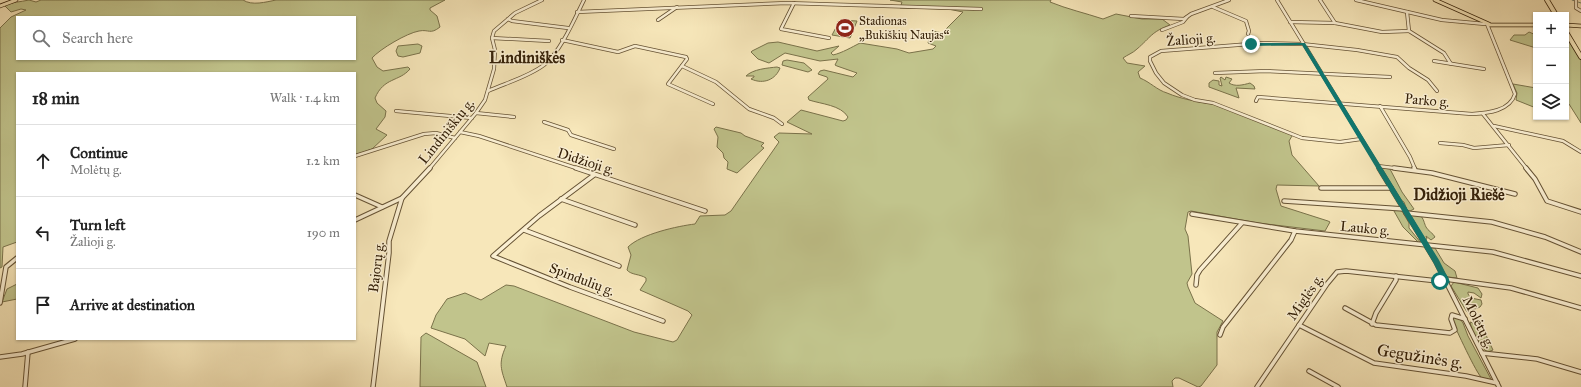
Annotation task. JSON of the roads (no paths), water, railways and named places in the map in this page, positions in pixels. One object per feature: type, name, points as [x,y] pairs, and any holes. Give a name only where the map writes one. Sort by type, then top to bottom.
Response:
[{"type":"highway","points":[[1548,0],[1555,12]]},
{"type":"highway","points":[[1569,32],[1581,52]]},
{"type":"highway","points":[[1569,37],[1581,57]]},
{"type":"main road","points":[[0,6],[16,0]]},
{"type":"main road","points":[[1436,0],[1487,24],[1533,25]]},
{"type":"main road","points":[[1569,27],[1581,26]]},
{"type":"street","points":[[542,0],[515,13],[494,32],[492,38],[548,41]]},
{"type":"street","points":[[488,91],[543,65],[562,40],[584,0]]},
{"type":"street","points":[[1131,16],[1184,18],[1229,0]]},
{"type":"street","name":"Molėtų g.","points":[[1277,0],[1446,280],[1498,385]]},
{"type":"street","points":[[1320,0],[1335,23]]},
{"type":"street","points":[[1356,0],[1448,21],[1487,24]]},
{"type":"street","points":[[1576,1],[1576,8],[1581,11]]},
{"type":"street","points":[[577,12],[676,7],[794,4],[981,9]]},
{"type":"street","points":[[794,4],[781,28],[829,38]]},
{"type":"street","points":[[658,20],[676,7]]},
{"type":"street","points":[[1212,7],[1245,20],[1248,25],[1248,34]]},
{"type":"street","points":[[1407,12],[1409,31]]},
{"type":"street","points":[[1162,30],[1183,22],[1188,16]]},
{"type":"street","points":[[508,19],[512,21],[568,28]]},
{"type":"street","points":[[503,23],[512,21]]},
{"type":"street","points":[[1290,22],[1335,23],[1382,32],[1409,31],[1444,54],[1452,64]]},
{"type":"street","name":"Parko g.","points":[[1256,101],[1258,97],[1483,114],[1500,109],[1512,102],[1515,96],[1487,24]]},
{"type":"street","name":"Lindiniškių g.","points":[[402,198],[414,187],[483,104],[494,69],[495,53],[492,38]]},
{"type":"street","points":[[562,40],[618,52],[635,46],[686,57],[687,59],[668,84],[713,104]]},
{"type":"street","name":"Žalioji g.","points":[[1361,139],[1340,142],[1302,138],[1214,103],[1190,98],[1176,92],[1164,83],[1156,73],[1150,59],[1152,54],[1158,52],[1262,43],[1303,44],[1396,56],[1409,68],[1428,80],[1437,91]]},
{"type":"street","points":[[1434,61],[1484,69]]},
{"type":"street","points":[[682,66],[711,79],[749,109],[774,118],[782,124]]},
{"type":"street","points":[[1215,73],[1266,71],[1390,77]]},
{"type":"street","points":[[1380,106],[1410,156],[1415,170]]},
{"type":"street","points":[[396,111],[472,118]]},
{"type":"street","points":[[476,113],[514,117]]},
{"type":"street","points":[[1483,114],[1535,179],[1547,201],[1581,212]]},
{"type":"street","points":[[544,122],[568,130],[571,135],[614,149]]},
{"type":"street","points":[[1494,126],[1563,141],[1581,152]]},
{"type":"street","name":"Didžioji g.","points":[[460,132],[479,136],[705,211]]},
{"type":"street","points":[[356,156],[424,134],[436,133],[455,138]]},
{"type":"street","points":[[1440,143],[1463,145],[1474,148],[1509,145]]},
{"type":"street","points":[[1378,166],[1415,170],[1515,194]]},
{"type":"street","points":[[594,175],[561,199],[524,230],[619,266]]},
{"type":"street","points":[[1321,188],[1391,188]]},
{"type":"street","points":[[356,195],[382,207]]},
{"type":"street","points":[[356,220],[402,198]]},
{"type":"street","name":"Bajorų g.","points":[[373,387],[389,241],[402,198]]},
{"type":"street","points":[[561,199],[635,225]]},
{"type":"street","points":[[1284,200],[1405,211],[1492,222],[1545,237],[1581,252]]},
{"type":"street","name":"Lauko g.","points":[[1192,214],[1295,231],[1493,252],[1581,276]]},
{"type":"street","points":[[1196,284],[1197,275],[1200,270],[1242,223]]},
{"type":"street","name":"Spindulių g.","points":[[524,230],[494,256],[570,287],[663,320]]},
{"type":"street","points":[[1220,335],[1223,327],[1291,240],[1295,231]]},
{"type":"street","points":[[0,303],[6,267],[16,259]]},
{"type":"street","name":"Miglės g.","points":[[1257,387],[1337,272],[1346,271],[1446,280],[1511,288],[1581,308]]},
{"type":"street","points":[[1372,324],[1376,313],[1396,280],[1396,276]]},
{"type":"street","points":[[1345,308],[1372,324],[1450,332],[1455,331],[1451,319],[1452,315],[1465,319]]},
{"type":"street","name":"Gegužinės g.","points":[[1299,325],[1363,359],[1374,363],[1466,376],[1498,385]]},
{"type":"street","points":[[0,357],[28,352],[71,340]]},
{"type":"street","points":[[25,387],[28,352]]},
{"type":"street","points":[[1482,353],[1537,359],[1581,372]]},
{"type":"street","points":[[1309,371],[1338,387]]},
{"type":"waterway","points":[[1572,0],[1581,3]]},
{"type":"place","name":"Stadionas „Bukiškių Naujas“","points":[[845,28]]},
{"type":"district","name":"Lindiniškės","points":[[527,57]]},
{"type":"district","name":"Didžioji Riešė","points":[[1459,194]]}]
